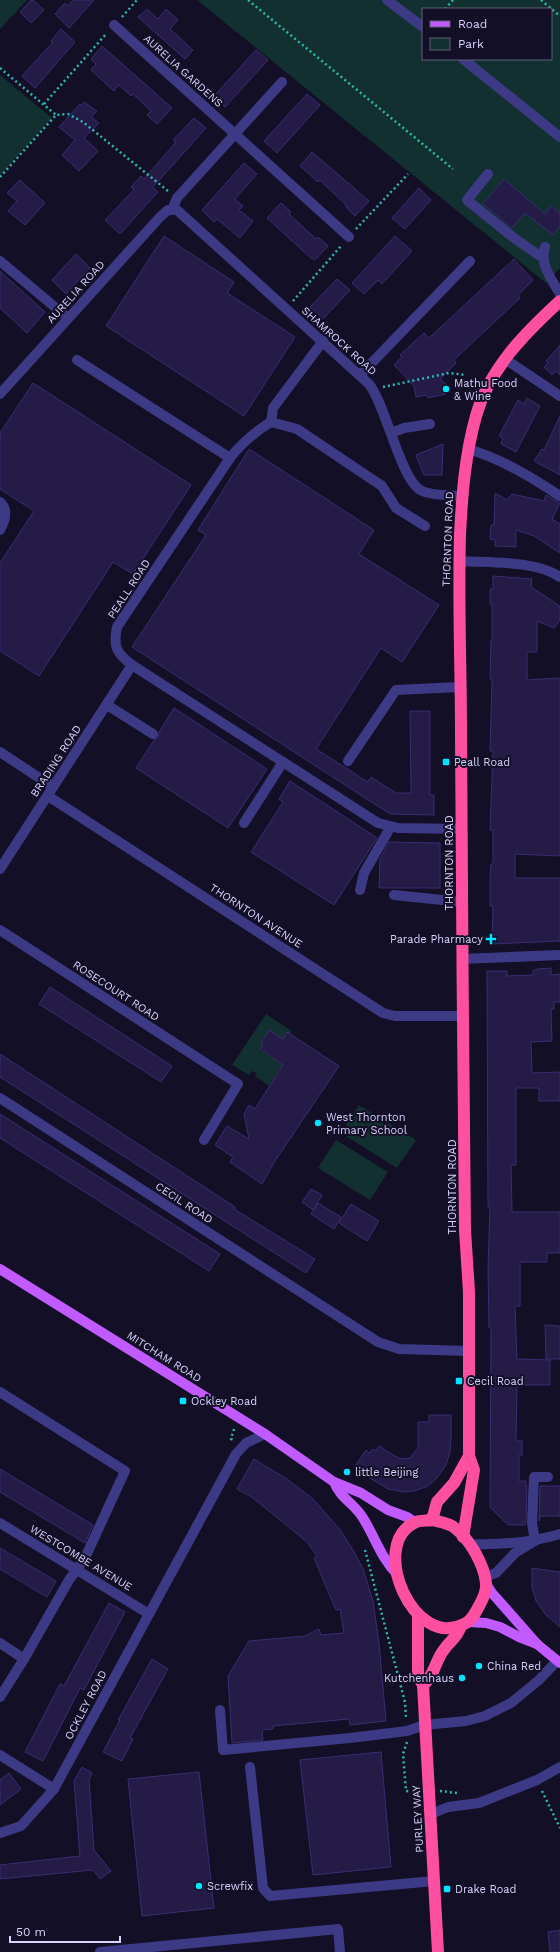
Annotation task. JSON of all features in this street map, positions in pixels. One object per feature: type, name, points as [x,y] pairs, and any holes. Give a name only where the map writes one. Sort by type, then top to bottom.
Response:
[{"type":"highway","name":"THORNTON ROAD","points":[[466,1540],[474,1470],[469,1456],[469,1351],[465,1230],[462,828],[459,687],[459,561],[462,496],[468,449],[476,416],[484,393],[505,359],[524,335],[560,301]]},
{"type":"highway","name":"THORNTON ROAD","points":[[432,1520],[437,1502],[454,1483],[469,1456]]},
{"type":"highway","points":[[423,1685],[431,1678],[443,1650],[457,1637],[481,1603],[485,1580],[479,1561],[466,1540],[455,1528],[432,1520],[415,1522],[401,1535],[395,1555],[397,1574],[408,1601],[418,1616],[438,1626],[450,1628],[465,1624]]},
{"type":"highway","name":"PURLEY WAY","points":[[418,1616],[418,1676],[423,1685],[424,1725],[431,1814],[438,1952]]},
{"type":"main road","name":"MITCHAM ROAD","points":[[0,1269],[265,1434],[334,1482],[362,1493],[388,1510],[407,1517],[415,1522]]},
{"type":"main road","name":"MITCHAM ROAD","points":[[334,1482],[338,1492],[363,1516],[387,1564],[397,1574]]},
{"type":"main road","points":[[485,1580],[492,1593],[537,1644],[559,1662]]},
{"type":"main road","points":[[465,1624],[486,1623],[500,1627],[519,1638],[537,1644]]},
{"type":"street","points":[[387,0],[422,26]]},
{"type":"street","name":"AURELIA GARDENS","points":[[114,25],[349,237]]},
{"type":"street","points":[[464,60],[560,137]]},
{"type":"street","points":[[172,210],[177,198],[282,82]]},
{"type":"street","points":[[488,174],[467,200],[514,238],[542,258],[560,294]]},
{"type":"street","name":"SHAMROCK ROAD","points":[[172,210],[181,212],[360,375],[373,389],[406,470],[420,491],[426,493],[462,496]]},
{"type":"street","name":"AURELIA ROAD","points":[[2,387],[68,318],[160,217],[172,210]]},
{"type":"street","points":[[542,258],[545,247]]},
{"type":"street","points":[[0,261],[68,318]]},
{"type":"street","points":[[360,375],[470,261]]},
{"type":"street","points":[[323,341],[273,408],[271,422],[297,429],[382,486],[396,508],[425,526]]},
{"type":"street","points":[[505,359],[560,396]]},
{"type":"street","points":[[77,360],[230,458]]},
{"type":"street","name":"PEALL ROAD","points":[[271,422],[252,434],[230,458],[117,627],[115,638],[116,646],[121,656],[132,665],[378,823],[390,828],[462,828]]},
{"type":"street","points":[[391,433],[404,428],[430,424]]},
{"type":"street","points":[[468,449],[487,454],[524,473],[560,496]]},
{"type":"street","points":[[0,502],[4,508],[5,514],[5,521],[0,530]]},
{"type":"street","points":[[459,561],[537,567],[560,577]]},
{"type":"street","name":"BRADING ROAD","points":[[0,869],[132,665]]},
{"type":"street","points":[[348,762],[396,690],[459,687]]},
{"type":"street","points":[[106,705],[153,734]]},
{"type":"street","name":"THORNTON AVENUE","points":[[0,752],[51,791],[383,1013],[395,1016],[463,1016]]},
{"type":"street","points":[[244,823],[283,762]]},
{"type":"street","points":[[360,890],[364,873],[390,828]]},
{"type":"street","points":[[394,895],[462,902]]},
{"type":"street","name":"ROSECOURT ROAD","points":[[0,930],[238,1084],[204,1140]]},
{"type":"street","points":[[462,959],[560,955]]},
{"type":"street","name":"CECIL ROAD","points":[[0,1098],[378,1342],[399,1349],[469,1351]]},
{"type":"street","points":[[0,1392],[126,1471],[85,1558],[0,1697]]},
{"type":"street","name":"OCKLEY ROAD","points":[[0,1833],[21,1826],[54,1789],[236,1454],[246,1443],[265,1434]]},
{"type":"street","points":[[535,1541],[532,1523],[534,1477],[548,1477]]},
{"type":"street","name":"WESTCOMBE AVENUE","points":[[0,1523],[149,1614]]},
{"type":"street","points":[[466,1540],[498,1545],[535,1541],[560,1534]]},
{"type":"street","points":[[485,1580],[496,1573],[515,1553],[535,1541]]},
{"type":"street","points":[[0,1643],[24,1659]]},
{"type":"street","points":[[220,1710],[223,1750],[407,1731],[424,1725],[466,1721],[500,1709],[525,1693],[559,1662]]},
{"type":"street","points":[[0,1755],[54,1789]]},
{"type":"street","points":[[250,1767],[263,1888],[270,1896],[434,1881]]},
{"type":"street","points":[[431,1814],[448,1807],[479,1803],[537,1780],[560,1767]]},
{"type":"street","points":[[100,1952],[338,1929],[340,1952]]},
{"type":"path","points":[[44,104],[137,0]]},
{"type":"path","points":[[248,0],[453,169]]},
{"type":"path","points":[[446,8],[452,0]]},
{"type":"path","points":[[541,0],[550,8]]},
{"type":"path","points":[[552,9],[560,16]]},
{"type":"path","points":[[0,68],[56,115]]},
{"type":"path","points":[[0,177],[56,115],[68,114],[83,122],[177,198]]},
{"type":"path","points":[[286,309],[349,237],[408,174]]},
{"type":"path","points":[[373,389],[449,373],[466,375]]},
{"type":"path","points":[[234,1429],[232,1439],[237,1442]]},
{"type":"path","points":[[364,1546],[405,1702],[407,1744],[403,1754],[406,1791],[414,1792]]},
{"type":"path","points":[[537,1780],[560,1828]]},
{"type":"green space","points":[[0,0],[27,0],[0,29]]},
{"type":"green space","points":[[197,0],[560,0],[560,268],[546,283]]},
{"type":"green space","points":[[0,75],[52,118],[0,175]]},
{"type":"green space","points":[[266,1014],[292,1031],[290,1034],[287,1032],[283,1039],[269,1030],[261,1042],[263,1044],[260,1050],[285,1066],[283,1069],[280,1068],[269,1086],[255,1076],[257,1073],[252,1071],[249,1075],[232,1065]]},
{"type":"green space","points":[[359,1105],[416,1140],[397,1168],[341,1133]]},
{"type":"green space","points":[[336,1140],[388,1172],[370,1200],[318,1168]]},
{"type":"building","points":[[31,0],[33,0],[44,10],[31,23],[20,12]]},
{"type":"building","points":[[73,0],[94,0],[69,28],[55,14],[65,3],[68,6]]},
{"type":"building","points":[[147,9],[158,19],[166,9],[178,20],[170,29],[193,50],[185,59],[138,17]]},
{"type":"building","points":[[61,29],[75,42],[35,88],[22,76],[53,42],[51,41]]},
{"type":"building","points":[[102,46],[172,108],[157,124],[147,115],[151,111],[133,94],[131,96],[119,85],[114,91],[91,70],[96,64],[91,59]]},
{"type":"building","points":[[256,50],[268,60],[225,107],[214,96]]},
{"type":"building","points":[[307,94],[320,105],[277,153],[264,141]]},
{"type":"building","points":[[84,102],[97,111],[91,117],[99,123],[84,138],[98,151],[79,171],[62,155],[75,140],[59,127],[80,104],[81,106]]},
{"type":"building","points":[[194,118],[206,128],[153,187],[158,192],[120,234],[105,220],[134,190],[131,187],[141,176],[144,179],[176,142],[173,140]]},
{"type":"building","points":[[312,152],[369,201],[355,216],[346,207],[347,206],[320,180],[318,182],[300,166]]},
{"type":"building","points":[[244,163],[257,174],[235,199],[243,206],[239,210],[253,221],[240,238],[217,219],[214,222],[202,210]]},
{"type":"building","points":[[504,179],[545,214],[551,206],[560,213],[560,226],[553,235],[525,213],[512,228],[483,204]]},
{"type":"building","points":[[20,180],[45,203],[25,225],[8,211],[17,201],[7,193]]},
{"type":"building","points":[[419,188],[431,200],[405,229],[392,218]]},
{"type":"building","points":[[281,203],[291,212],[289,214],[316,239],[318,237],[328,246],[316,259],[312,259],[267,218]]},
{"type":"building","points":[[164,236],[234,282],[227,293],[295,337],[244,416],[106,326]]},
{"type":"building","points":[[395,236],[412,251],[382,284],[378,280],[364,294],[352,283]]},
{"type":"building","points":[[76,254],[90,268],[66,294],[52,280]]},
{"type":"building","points":[[514,259],[533,280],[518,295],[520,298],[454,360],[456,363],[440,379],[447,385],[446,394],[428,398],[427,395],[416,397],[414,386],[394,365],[402,357],[400,355],[424,333],[429,338]]},
{"type":"building","points":[[0,271],[45,312],[27,333],[0,308]]},
{"type":"building","points":[[337,279],[350,290],[323,319],[310,307]]},
{"type":"building","points":[[560,345],[560,375],[556,371],[552,375],[544,367],[548,363],[546,361]]},
{"type":"building","points":[[33,383],[191,485],[133,574],[113,562],[39,676],[0,651],[0,563],[34,511],[0,489],[0,433]]},
{"type":"building","points":[[527,398],[540,406],[516,452],[501,444],[503,438],[499,436],[518,400],[524,404]]},
{"type":"building","points":[[560,416],[560,475],[534,461],[542,449],[544,450]]},
{"type":"building","points":[[443,444],[442,475],[424,475],[416,455]]},
{"type":"building","points":[[249,449],[374,530],[359,554],[439,605],[402,662],[381,648],[316,749],[368,782],[371,777],[396,793],[411,793],[410,711],[430,711],[430,795],[434,795],[434,815],[390,814],[132,647],[206,535],[198,530]]},
{"type":"building","points":[[495,493],[507,500],[512,494],[544,501],[546,495],[560,503],[552,519],[560,524],[560,553],[534,536],[516,530],[516,547],[495,546],[495,540],[490,539],[491,525],[494,525]]},
{"type":"building","points":[[493,576],[532,579],[531,587],[560,606],[560,620],[554,628],[537,621],[537,652],[527,652],[527,680],[560,678],[560,856],[515,854],[515,878],[560,878],[560,941],[492,944],[493,906],[490,906],[490,878],[491,864],[493,864],[493,830],[490,830],[493,751],[490,751],[492,604],[490,604],[490,589],[493,589]]},
{"type":"building","points":[[174,708],[267,769],[228,828],[136,768],[154,740],[158,738],[159,732]]},
{"type":"building","points":[[290,781],[377,838],[334,905],[251,852],[283,802],[279,799]]},
{"type":"building","points":[[389,842],[440,843],[440,888],[379,888],[380,859]]},
{"type":"building","points":[[551,968],[551,975],[560,974],[560,1002],[554,1002],[554,1009],[551,1009],[552,1041],[531,1042],[532,1073],[560,1072],[560,1101],[539,1101],[539,1088],[516,1088],[516,1165],[511,1165],[512,1212],[560,1212],[560,1253],[547,1253],[547,1262],[520,1262],[520,1306],[515,1306],[517,1359],[550,1360],[550,1385],[517,1385],[516,1441],[522,1441],[522,1455],[519,1455],[519,1481],[526,1481],[527,1486],[526,1521],[525,1525],[508,1525],[490,1507],[491,1329],[489,1327],[488,1270],[490,1207],[488,1207],[487,971],[507,971],[507,976],[533,975],[533,970]]},
{"type":"building","points":[[50,987],[172,1066],[161,1082],[39,1004]]},
{"type":"building","points":[[269,1030],[283,1039],[287,1032],[339,1066],[275,1161],[262,1184],[230,1162],[233,1157],[215,1145],[227,1126],[249,1139],[244,1114],[249,1105],[255,1109],[283,1065],[260,1049],[263,1044],[261,1043]]},
{"type":"building","points":[[0,1054],[235,1207],[234,1209],[315,1259],[306,1273],[0,1077]]},
{"type":"building","points":[[0,1114],[220,1254],[209,1271],[0,1138]]},
{"type":"building","points":[[311,1189],[322,1195],[313,1210],[302,1202]]},
{"type":"building","points":[[318,1203],[341,1217],[334,1229],[311,1214]]},
{"type":"building","points":[[351,1204],[379,1221],[367,1241],[339,1223]]},
{"type":"building","points":[[545,1325],[560,1326],[560,1359],[546,1359]]},
{"type":"building","points":[[429,1415],[451,1415],[451,1438],[450,1452],[446,1465],[436,1479],[428,1486],[414,1491],[404,1492],[388,1489],[354,1468],[366,1450],[369,1453],[373,1449],[376,1451],[379,1446],[401,1459],[410,1458],[418,1448],[418,1422],[429,1422]]},
{"type":"building","points":[[254,1459],[287,1479],[313,1499],[341,1531],[363,1569],[373,1601],[379,1643],[386,1721],[350,1725],[349,1719],[273,1726],[273,1729],[262,1730],[263,1740],[232,1743],[228,1676],[249,1641],[305,1636],[319,1629],[321,1635],[344,1633],[340,1609],[336,1610],[314,1558],[317,1556],[307,1542],[253,1498],[237,1489]]},
{"type":"building","points":[[0,1469],[93,1525],[85,1543],[0,1492]]},
{"type":"building","points":[[540,1486],[560,1486],[560,1516],[540,1516],[539,1521]]},
{"type":"building","points":[[0,1548],[56,1581],[47,1597],[0,1569]]},
{"type":"building","points":[[532,1568],[560,1572],[560,1627],[546,1615],[536,1601],[532,1587]]},
{"type":"building","points":[[109,1603],[125,1612],[84,1690],[80,1688],[43,1761],[25,1752],[60,1684],[64,1686]]},
{"type":"building","points":[[152,1659],[168,1669],[130,1738],[133,1739],[122,1761],[103,1752],[120,1720],[118,1720]]},
{"type":"building","points":[[381,1752],[391,1867],[313,1875],[300,1760]]},
{"type":"building","points":[[82,1767],[92,1773],[89,1780],[94,1850],[111,1871],[100,1879],[93,1870],[0,1879],[0,1865],[80,1856],[74,1781]]},
{"type":"building","points":[[199,1772],[214,1908],[142,1916],[128,1779]]},
{"type":"building","points":[[9,1773],[21,1789],[0,1805],[0,1780]]},
{"type":"building","points":[[560,1930],[560,1952],[550,1952],[548,1932]]},
{"type":"place","name":"Mathu Food & Wine","points":[[446,389]]},
{"type":"place","name":"Peall Road","points":[[446,762]]},
{"type":"place","name":"Parade Pharmacy","points":[[491,939]]},
{"type":"place","name":"West Thornton Primary School","points":[[318,1123]]},
{"type":"place","name":"Cecil Road","points":[[459,1381]]},
{"type":"place","name":"Ockley Road","points":[[183,1401]]},
{"type":"place","name":"little Beijing","points":[[347,1472]]},
{"type":"place","name":"China Red","points":[[479,1666]]},
{"type":"place","name":"Kutchenhaus","points":[[462,1678]]},
{"type":"place","name":"Screwfix","points":[[199,1886]]},
{"type":"place","name":"Drake Road","points":[[447,1889]]}]
